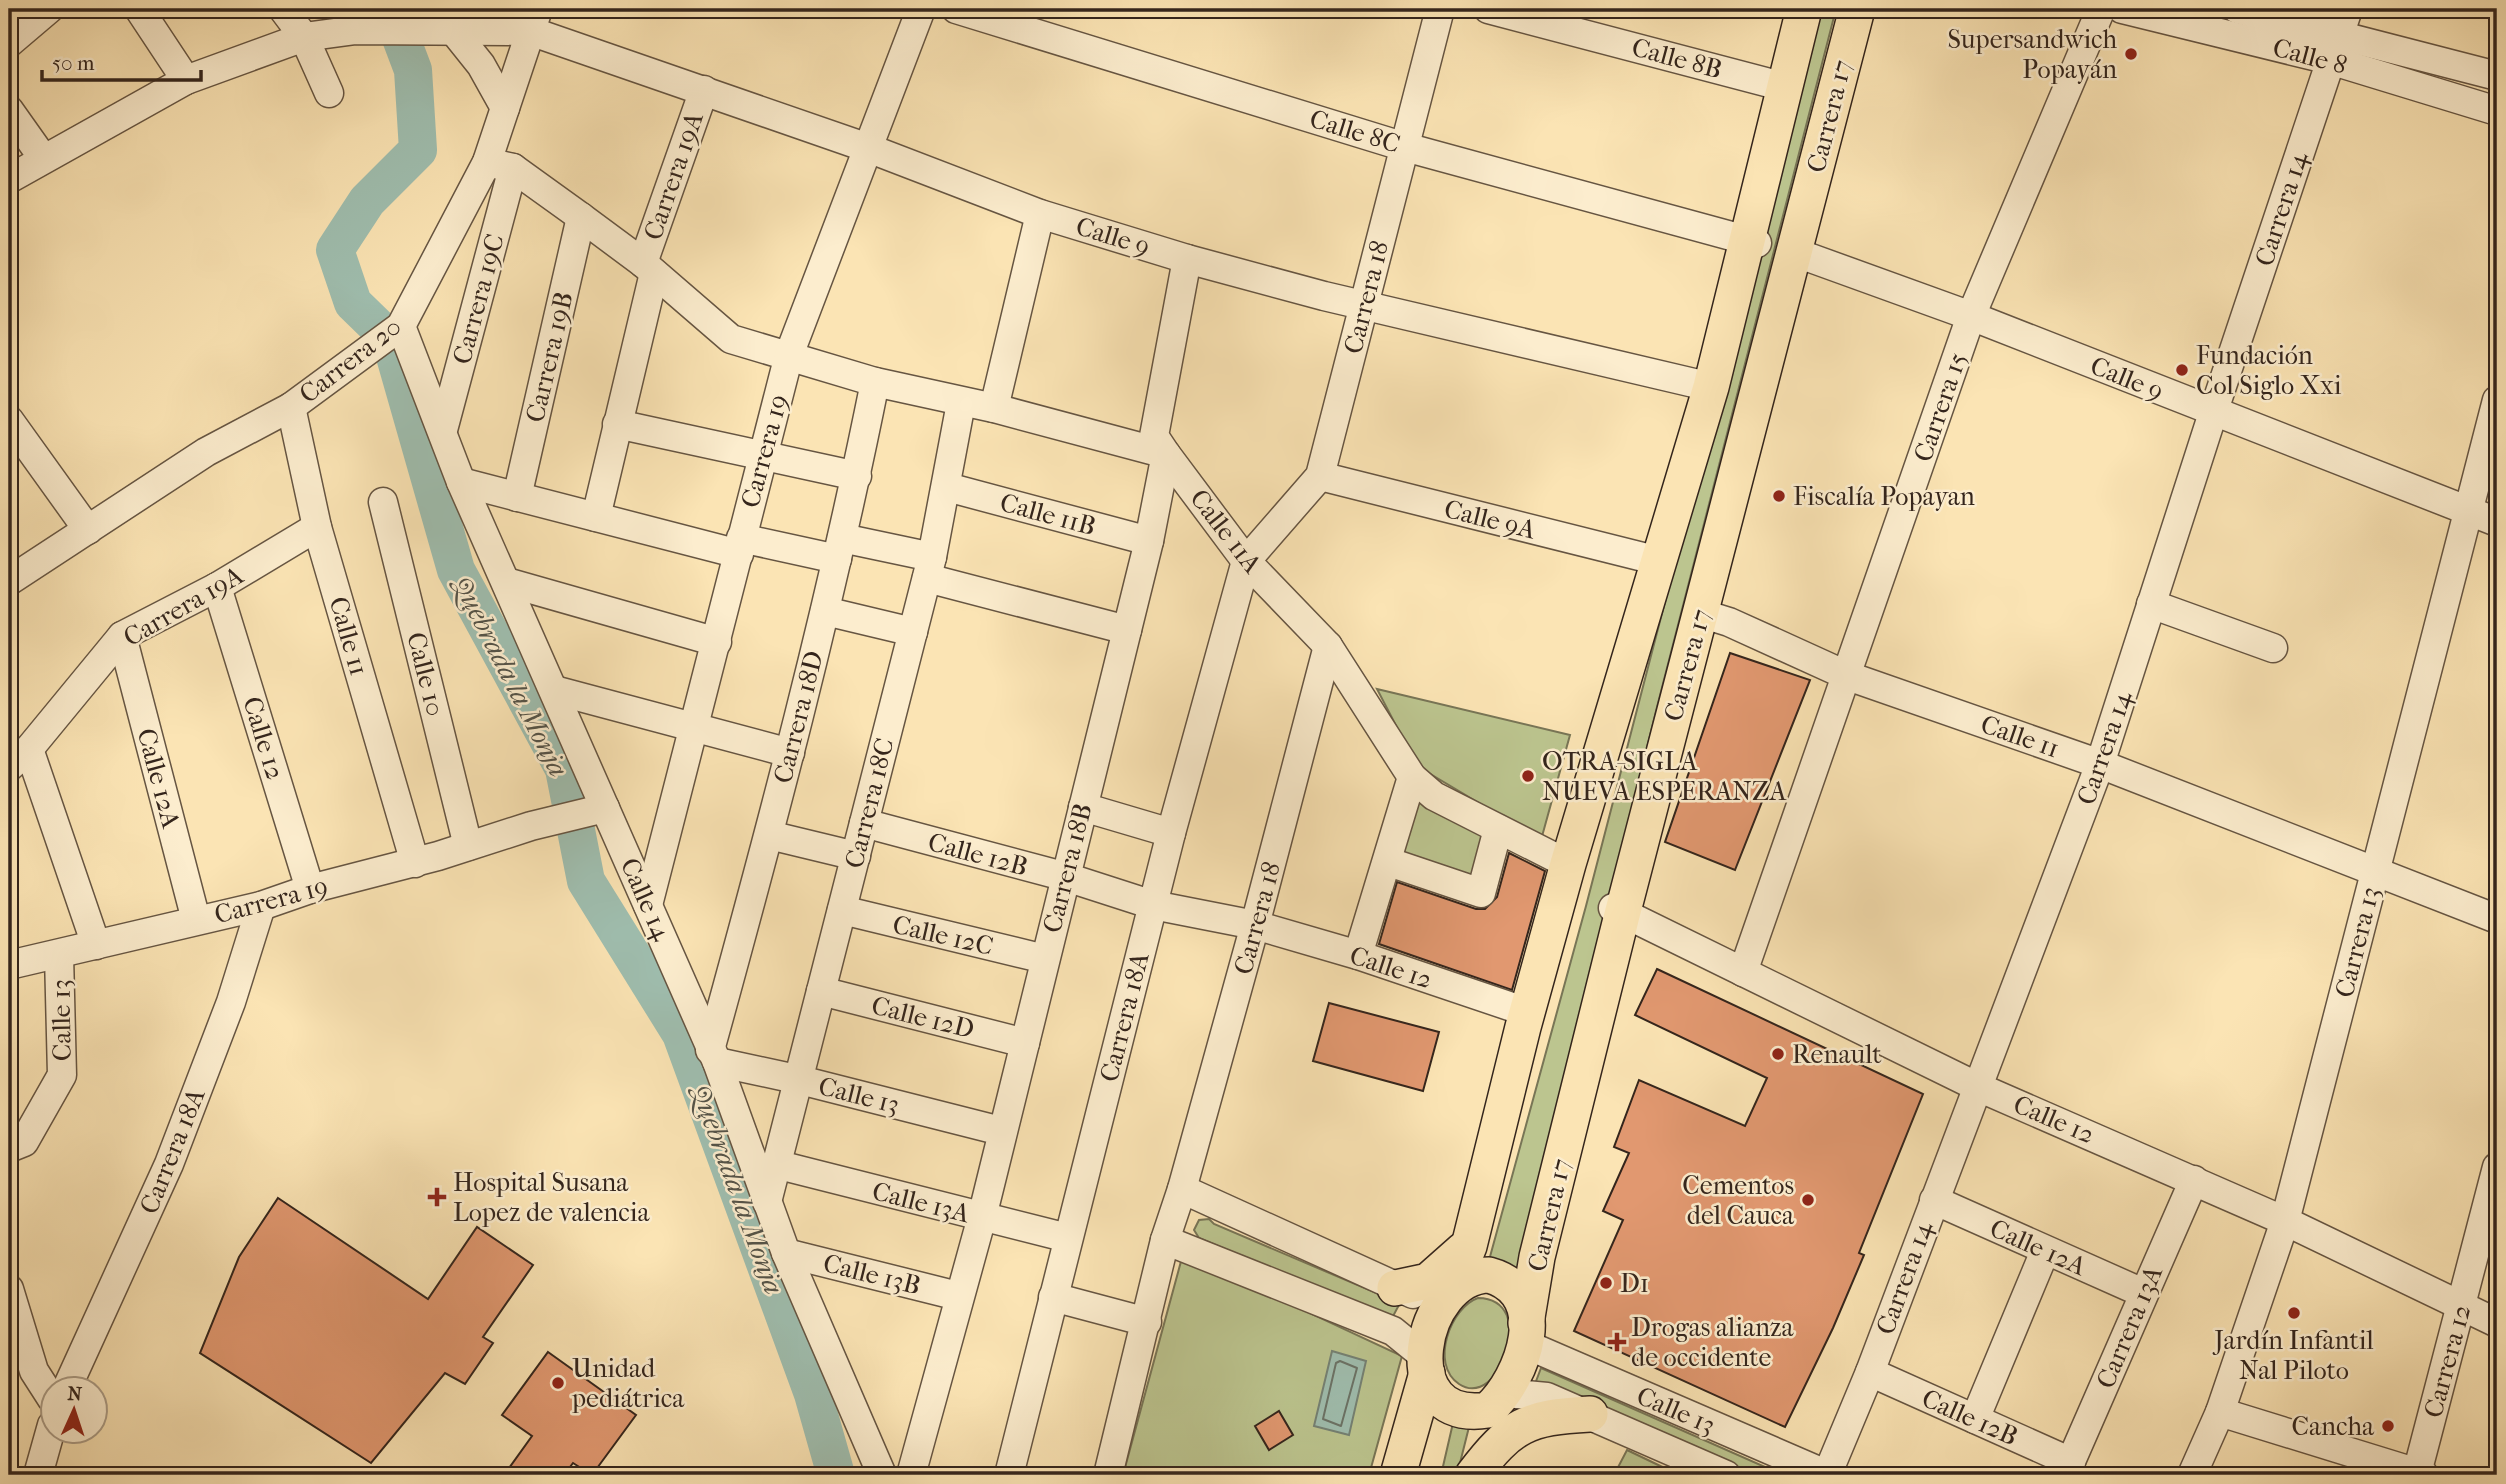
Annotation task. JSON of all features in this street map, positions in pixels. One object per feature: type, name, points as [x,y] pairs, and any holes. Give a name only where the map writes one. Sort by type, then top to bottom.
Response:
[{"type":"main road","points":[[1419,1475],[1433,1320],[1459,1279],[1527,1012],[1561,937],[1567,864],[1752,242],[1804,9]]},
{"type":"main road","name":"Carrera 17","points":[[1459,1279],[1561,937],[1815,9]]},
{"type":"main road","name":"Carrera 17","points":[[1524,1321],[1524,1271],[1618,910],[1840,9]]},
{"type":"main road","name":"Carrera 17","points":[[1618,910],[1700,614],[1857,9]]},
{"type":"main road","points":[[1395,1288],[1428,1281],[1459,1279],[1499,1278],[1508,1282],[1524,1321],[1519,1367],[1497,1402],[1473,1475]]},
{"type":"main road","points":[[1430,1376],[1457,1411],[1497,1402]]},
{"type":"main road","points":[[1398,1475],[1430,1376]]},
{"type":"main road","points":[[1473,1475],[1493,1449],[1517,1427],[1557,1415],[1590,1414]]},
{"type":"street","points":[[9,43],[50,9]]},
{"type":"street","points":[[139,9],[186,80]]},
{"type":"street","points":[[283,9],[304,37],[329,93]]},
{"type":"street","name":"Carrera 19","points":[[648,905],[789,355],[921,9]]},
{"type":"street","name":"Calle 8C","points":[[956,9],[1405,147],[1752,242]]},
{"type":"street","name":"Carrera 18","points":[[1246,561],[1320,476],[1440,9]]},
{"type":"street","name":"Calle 8B","points":[[1488,9],[1785,87]]},
{"type":"street","name":"Carrera 15","points":[[1743,972],[1971,316],[2101,9]]},
{"type":"street","name":"Calle 8","points":[[2122,9],[2330,60],[2497,111]]},
{"type":"street","name":"Calle 8","points":[[2237,9],[2345,22],[2497,76]]},
{"type":"street","name":"Calle 9","points":[[9,178],[186,80],[304,37],[356,30],[446,30],[534,20],[704,90],[868,148],[1040,214],[1187,259],[1364,306],[1711,387]]},
{"type":"street","name":"Carrera 20","points":[[9,581],[206,452],[291,407],[394,331],[500,165],[505,108],[534,20]]},
{"type":"street","name":"Carrera 14","points":[[1828,1475],[1870,1372],[2100,764],[2213,412],[2345,22]]},
{"type":"street","points":[[446,30],[481,65],[505,108]]},
{"type":"street","name":"Carrera 19A","points":[[596,517],[649,268],[704,90]]},
{"type":"street","points":[[9,110],[43,158]]},
{"type":"street","points":[[500,165],[581,217],[649,268],[731,340],[875,382],[961,403],[994,408],[1166,454]]},
{"type":"street","name":"Carrera 19C","points":[[443,430],[500,165]]},
{"type":"street","points":[[994,408],[1040,214]]},
{"type":"street","name":"Carrera 19B","points":[[517,497],[581,217]]},
{"type":"street","name":"Calle 9","points":[[1794,252],[1971,316],[2497,522]]},
{"type":"street","name":"Carrera 18B","points":[[911,1475],[958,1296],[982,1217],[1063,876],[1083,807],[1149,541],[1166,454],[1154,436],[1187,259]]},
{"type":"street","name":"Calle 14","points":[[394,331],[443,430],[461,482],[554,690],[597,810],[648,905],[713,1056],[786,1253],[882,1475]]},
{"type":"street","name":"Carrera 18D","points":[[713,1056],[825,611],[857,476],[875,382]]},
{"type":"street","name":"Carrera 13","points":[[2192,1475],[2220,1412],[2285,1221],[2470,513],[2497,400]]},
{"type":"street","name":"Carrera 18C","points":[[767,1202],[796,1079],[930,568],[961,403]]},
{"type":"street","name":"Calle 11","points":[[291,407],[317,527],[415,863]]},
{"type":"street","points":[[617,424],[857,476]]},
{"type":"street","points":[[11,429],[88,530]]},
{"type":"street","name":"Calle 11A","points":[[1166,454],[1246,561],[1328,646],[1412,777],[1434,796],[1567,864]]},
{"type":"street","name":"Calle 9A","points":[[1320,476],[1659,561]]},
{"type":"street","points":[[461,482],[596,517],[740,546],[840,548],[930,568],[1127,630]]},
{"type":"street","name":"Calle 11B","points":[[947,487],[1149,541]]},
{"type":"street","name":"Calle 10","points":[[383,502],[468,846]]},
{"type":"street","name":"Carrera 19A","points":[[19,758],[122,636],[217,587],[317,527]]},
{"type":"street","name":"Carrera 18A","points":[[1009,1475],[1171,833],[1246,561]]},
{"type":"street","points":[[506,582],[716,642]]},
{"type":"street","name":"Calle 12","points":[[217,587],[310,889]]},
{"type":"street","points":[[2151,604],[2273,648]]},
{"type":"street","points":[[825,611],[913,632]]},
{"type":"street","name":"Calle 11","points":[[1700,614],[1729,622],[1848,676],[2100,764],[2497,919]]},
{"type":"street","name":"Calle 12A","points":[[122,636],[196,920]]},
{"type":"street","name":"Carrera 18","points":[[1182,1189],[1328,646]]},
{"type":"street","points":[[554,690],[790,753]]},
{"type":"street","name":"Calle 13","points":[[19,758],[96,946]]},
{"type":"street","points":[[1358,955],[1389,862],[1412,777]]},
{"type":"street","points":[[1083,807],[1171,833]]},
{"type":"street","name":"Carrera 19","points":[[9,965],[261,906],[310,889],[415,863],[531,826],[597,810]]},
{"type":"street","name":"Calle 12B","points":[[864,823],[1063,876],[1153,905],[1255,925]]},
{"type":"street","points":[[1389,862],[1481,893],[1497,829]]},
{"type":"street","points":[[769,835],[856,856]]},
{"type":"street","name":"Carrera 18A","points":[[72,1376],[169,1164],[231,1002],[261,906]]},
{"type":"street","name":"Calle 12C","points":[[842,910],[1045,959]]},
{"type":"street","name":"Calle 12","points":[[1618,910],[1978,1087],[2285,1221],[2497,1323]]},
{"type":"street","name":"Calle 12","points":[[1255,925],[1358,955],[1527,1012]]},
{"type":"street","name":"Calle 13","points":[[9,1148],[24,1142],[62,1075],[60,955]]},
{"type":"street","name":"Calle 12D","points":[[821,991],[1025,1043]]},
{"type":"street","name":"Calle 13","points":[[713,1056],[1001,1131]]},
{"type":"street","name":"Calle 13A","points":[[775,1164],[1068,1238]]},
{"type":"street","name":"Carrera 12","points":[[2421,1474],[2497,1167]]},
{"type":"street","name":"Carrera 13A","points":[[2068,1469],[2194,1180]]},
{"type":"street","points":[[1108,1475],[1165,1240],[1182,1189],[1395,1288],[1459,1279]]},
{"type":"street","name":"Calle 12A","points":[[1934,1200],[2143,1293]]},
{"type":"street","points":[[1165,1240],[1393,1331],[1430,1376]]},
{"type":"street","points":[[1975,1419],[2045,1251]]},
{"type":"street","name":"Calle 13B","points":[[786,1253],[958,1296]]},
{"type":"street","points":[[9,1289],[38,1377]]},
{"type":"street","points":[[1054,1297],[1147,1322]]},
{"type":"street","name":"Calle 13","points":[[1524,1321],[1828,1475]]},
{"type":"street","name":"Calle 12B","points":[[1870,1372],[1975,1419],[2068,1469]]},
{"type":"street","name":"Calle 13","points":[[1497,1402],[1547,1397],[1590,1414],[1715,1473]]},
{"type":"street","points":[[2220,1412],[2421,1474]]},
{"type":"street","points":[[38,1475],[46,1446]]},
{"type":"green space","points":[[1819,9],[1836,9],[1657,707],[1518,1272],[1488,1264],[1586,906]]},
{"type":"green space","points":[[1377,689],[1570,735],[1541,840],[1417,766]]},
{"type":"green space","points":[[1417,795],[1488,835],[1476,882],[1399,856]]},
{"type":"green space","points":[[1209,1219],[1214,1224],[1400,1303],[1391,1320],[1199,1238],[1194,1230],[1199,1220]]},
{"type":"green space","points":[[1183,1254],[1402,1356],[1369,1475],[1123,1475]]},
{"type":"green space","points":[[1478,1298],[1497,1303],[1507,1316],[1510,1333],[1507,1352],[1499,1369],[1488,1382],[1474,1388],[1459,1384],[1450,1375],[1445,1350],[1447,1337],[1459,1312]]},
{"type":"green space","points":[[1541,1368],[1783,1475],[1743,1475],[1535,1384]]},
{"type":"green space","points":[[1453,1423],[1469,1427],[1457,1475],[1441,1475]]},
{"type":"green space","points":[[1627,1450],[1677,1474],[1677,1475],[1614,1475]]},
{"type":"water","points":[[1332,1351],[1366,1361],[1349,1435],[1314,1426]]},
{"type":"building","points":[[1730,653],[1810,680],[1735,870],[1665,842]]},
{"type":"building","points":[[1509,853],[1545,871],[1512,990],[1379,944],[1397,882],[1476,909],[1485,909],[1497,897]]},
{"type":"building","points":[[1657,969],[1923,1094],[1859,1253],[1864,1255],[1833,1328],[1785,1427],[1574,1331],[1623,1220],[1603,1211],[1629,1153],[1614,1147],[1639,1080],[1745,1126],[1767,1078],[1635,1015]]},
{"type":"building","points":[[1329,1003],[1439,1032],[1423,1091],[1313,1061]]},
{"type":"building","name":"Hospital Susana Lopez de valencia","points":[[278,1198],[428,1299],[477,1227],[533,1265],[483,1337],[493,1343],[465,1384],[445,1373],[371,1463],[200,1353],[239,1257]]},
{"type":"building","name":"Unidad pediátrica","points":[[548,1352],[636,1415],[592,1475],[573,1463],[564,1475],[504,1475],[532,1436],[502,1415]]},
{"type":"building","points":[[1279,1411],[1293,1435],[1269,1450],[1255,1426]]},
{"type":"waterway","name":"Quebrada la Monja","points":[[390,9],[413,70],[418,150],[367,201],[335,250],[353,303],[390,339],[456,570],[564,769],[586,881],[681,1034],[813,1394],[836,1475]]},
{"type":"place","name":"Supersandwich Popayán","points":[[2131,54]]},
{"type":"place","name":"Fundación Col Siglo Xxi","points":[[2182,370]]},
{"type":"place","name":"Fiscalía Popayan","points":[[1779,496]]},
{"type":"place","name":"OTRA-SIGLA NUEVA ESPERANZA","points":[[1528,776]]},
{"type":"place","name":"Renault","points":[[1778,1054]]},
{"type":"place","name":"Hospital Susana Lopez de valencia","points":[[437,1197]]},
{"type":"place","name":"Cementos del Cauca","points":[[1808,1200]]},
{"type":"place","name":"D1","points":[[1606,1283]]},
{"type":"place","name":"Jardín Infantil Nal Piloto","points":[[2294,1313]]},
{"type":"place","name":"Drogas alianza de occidente","points":[[1617,1342]]},
{"type":"place","name":"Unidad pediátrica","points":[[558,1383]]},
{"type":"place","name":"Cancha","points":[[2388,1426]]}]
